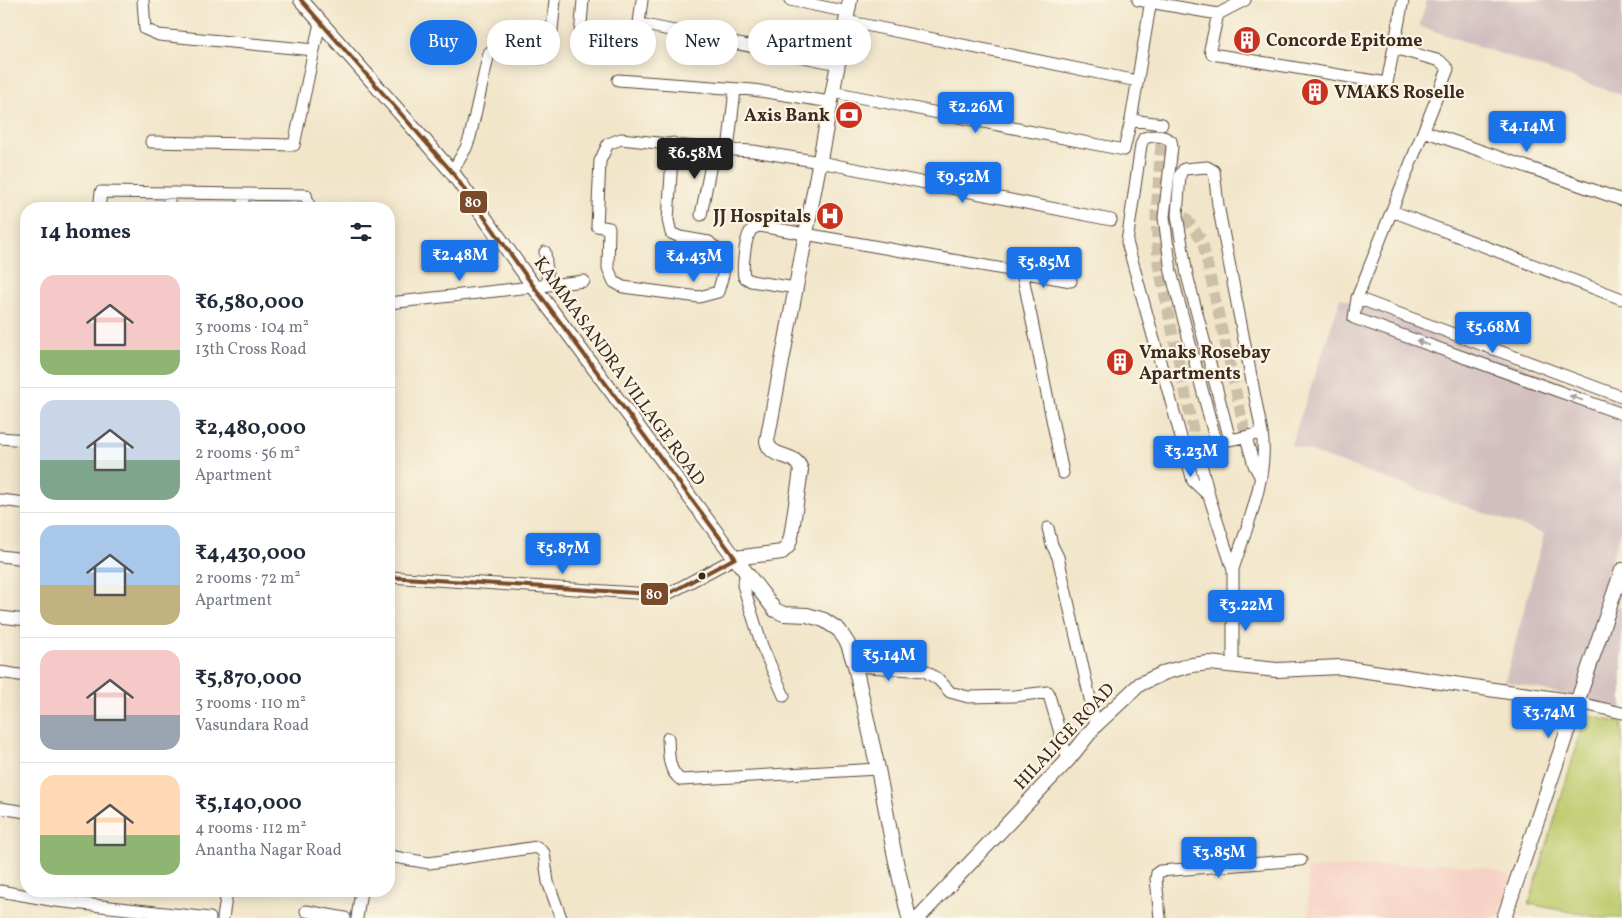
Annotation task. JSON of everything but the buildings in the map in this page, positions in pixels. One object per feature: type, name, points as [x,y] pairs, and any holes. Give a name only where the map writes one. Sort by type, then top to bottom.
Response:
[{"type":"street","points":[[143,0],[145,29],[160,34],[314,50]]},
{"type":"street","name":"KAMMASANDRA VILLAGE ROAD","points":[[301,0],[452,172],[541,286],[735,558],[775,610],[816,617],[839,630],[848,644],[855,666],[909,918]]},
{"type":"street","points":[[452,172],[470,137],[489,53],[494,50],[540,58],[547,57],[550,49],[555,0]]},
{"type":"street","points":[[581,20],[583,0]]},
{"type":"street","points":[[640,20],[642,0]]},
{"type":"street","points":[[790,0],[848,11],[1137,81]]},
{"type":"street","points":[[1138,0],[1218,14],[1245,0]]},
{"type":"street","points":[[1218,14],[1210,49],[1212,54],[1387,83],[1403,0]]},
{"type":"street","points":[[618,80],[832,97],[1124,150],[1131,120],[1150,1]]},
{"type":"street","points":[[151,142],[294,145],[320,23]]},
{"type":"street","points":[[656,27],[748,46]]},
{"type":"street","points":[[1394,48],[1440,61],[1448,69],[1357,298],[1354,318],[1622,414]]},
{"type":"street","points":[[395,577],[666,595],[735,558],[782,552],[788,546],[801,470],[793,458],[771,451],[767,441],[838,65]]},
{"type":"street","points":[[728,150],[735,90]]},
{"type":"street","points":[[1131,120],[1162,124]]},
{"type":"street","points":[[1424,131],[1622,200]]},
{"type":"street","points":[[1209,496],[1193,481],[1186,449],[1128,242],[1141,145],[1144,138],[1151,136],[1166,137],[1171,141],[1173,195],[1187,275],[1230,440],[1262,433]]},
{"type":"street","points":[[672,144],[668,220],[671,232],[680,237],[709,242],[724,256],[723,275],[718,292],[699,297],[623,287],[614,282],[608,268],[609,228],[597,226],[600,161],[608,144],[621,139],[672,144],[714,149],[753,151],[820,162],[1111,220]]},
{"type":"street","points":[[702,215],[714,149]]},
{"type":"street","points":[[1186,449],[1216,442],[1171,272],[1164,217],[1184,169],[1207,166],[1214,171],[1218,205],[1264,446],[1261,478],[1233,570],[1233,665]]},
{"type":"street","points":[[100,202],[101,192],[306,195],[308,202]]},
{"type":"street","points":[[169,202],[170,193]]},
{"type":"street","points":[[243,202],[244,194]]},
{"type":"street","points":[[1392,211],[1622,299]]},
{"type":"street","points":[[796,288],[751,281],[744,277],[742,270],[749,232],[754,227],[760,226],[1071,281]]},
{"type":"street","points":[[541,286],[545,252]]},
{"type":"street","points":[[1022,272],[1063,473]]},
{"type":"street","points":[[395,303],[584,281]]},
{"type":"street","points":[[1357,298],[1622,397]]},
{"type":"street","points":[[0,438],[20,440]]},
{"type":"street","points":[[1247,441],[1254,465],[1261,478]]},
{"type":"street","points":[[1198,453],[1209,496],[1233,570]]},
{"type":"street","points":[[0,500],[20,502]]},
{"type":"street","points":[[1048,528],[1052,545],[1058,557],[1096,725]]},
{"type":"street","points":[[0,556],[20,558]]},
{"type":"street","points":[[1504,918],[1622,570]]},
{"type":"street","points":[[746,573],[743,585],[762,646],[784,696]]},
{"type":"street","points":[[0,617],[20,619]]},
{"type":"street","name":"HILALIGE ROAD","points":[[918,918],[1068,760],[1096,725],[1140,684],[1166,672],[1200,664],[1233,665],[1277,670],[1340,667],[1576,702]]},
{"type":"street","points":[[855,666],[925,671],[939,680],[950,692],[968,697],[1014,696],[1048,692],[1068,760]]},
{"type":"street","points":[[0,672],[20,675]]},
{"type":"street","points":[[1576,702],[1622,713]]},
{"type":"street","points":[[668,738],[672,771],[681,780],[878,769]]},
{"type":"street","points":[[0,808],[20,811]]},
{"type":"street","points":[[395,857],[429,863],[537,847],[544,853],[548,882],[562,918]]},
{"type":"street","points":[[1160,918],[1156,879],[1157,873],[1160,870],[1301,860]]},
{"type":"street","points":[[0,891],[20,895]]},
{"type":"street","points":[[34,897],[210,918]]},
{"type":"street","points":[[224,918],[227,897]]},
{"type":"street","points":[[357,918],[360,897]]},
{"type":"street","points":[[306,911],[345,918]]},
{"type":"shaded area","points":[[1427,0],[1622,0],[1622,95],[1419,26]]},
{"type":"shaded area","points":[[1341,298],[1622,404],[1622,528],[1598,602],[1622,608],[1622,708],[1505,681],[1544,534],[1291,445]]},
{"type":"shaded area","points":[[1441,863],[1488,868],[1511,877],[1499,918],[1309,918],[1307,869]]},
{"type":"green space","points":[[1586,715],[1622,723],[1622,918],[1602,918],[1529,904]]},
{"type":"tunnel","points":[[1162,128],[1156,214],[1158,264],[1198,453]]},
{"type":"tunnel","points":[[1169,212],[1186,218],[1202,240],[1247,441]]},
{"type":"transit line","name":"80","points":[[301,0],[452,172],[537,291],[735,558],[666,595],[395,577]]},
{"type":"place","name":"Concorde Epitome","points":[[1247,40]]},
{"type":"place","name":"VMAKS Roselle","points":[[1315,92]]},
{"type":"place","name":"Axis Bank","points":[[849,115]]},
{"type":"place","name":"JJ Hospitals","points":[[830,216]]},
{"type":"place","name":"Vmaks Rosebay Apartments","points":[[1120,362]]}]
